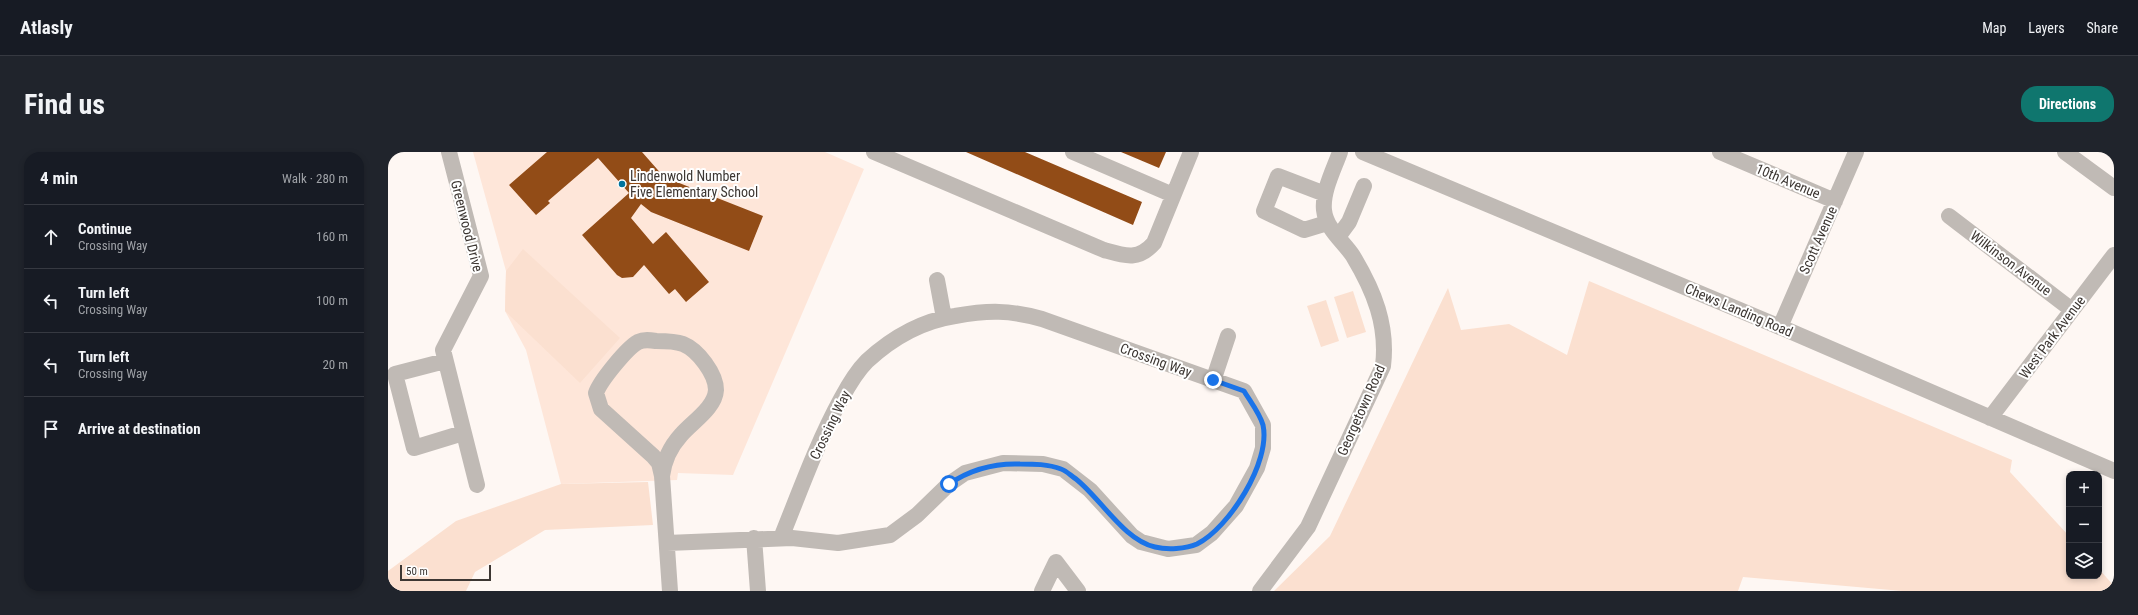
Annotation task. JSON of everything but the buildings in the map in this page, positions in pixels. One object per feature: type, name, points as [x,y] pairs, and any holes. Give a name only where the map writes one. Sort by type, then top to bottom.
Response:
[{"type":"street","name":"Greenwood Drive","points":[[449,152],[481,276],[443,350],[476,485]]},
{"type":"street","points":[[874,152],[1104,250],[1132,257],[1147,251],[1154,243],[1191,152]]},
{"type":"street","points":[[1073,152],[1173,195]]},
{"type":"street","name":"Georgetown Road","points":[[1260,591],[1308,527],[1383,366],[1385,346],[1383,326],[1377,306],[1353,256],[1328,223],[1324,210],[1325,194],[1340,152]]},
{"type":"street","name":"Chews Landing Road","points":[[1363,152],[1780,327],[2114,471]]},
{"type":"street","name":"10th Avenue","points":[[1720,152],[1835,201]]},
{"type":"street","name":"Scott Avenue","points":[[1780,327],[1856,152]]},
{"type":"street","points":[[2065,152],[2114,188]]},
{"type":"street","points":[[1325,194],[1278,176],[1264,211],[1304,230],[1328,223]]},
{"type":"street","points":[[1338,237],[1349,222],[1364,186]]},
{"type":"street","name":"Wilkinson Avenue","points":[[1949,216],[2072,310]]},
{"type":"street","name":"West Park Avenue","points":[[1990,418],[2114,255]]},
{"type":"street","points":[[937,280],[944,318]]},
{"type":"street","name":"Crossing Way","points":[[667,542],[754,538],[781,538],[792,538],[838,543],[890,535],[917,515],[949,484],[966,473],[1003,463],[1043,464],[1063,469],[1090,490],[1132,536],[1141,542],[1155,547],[1168,549],[1196,545],[1212,533],[1236,506],[1257,468],[1263,448],[1263,425],[1244,391],[1042,319],[1014,312],[977,312],[944,318],[917,326],[892,342],[866,362],[849,386],[827,424],[781,538]]},
{"type":"street","points":[[1213,380],[1228,336]]},
{"type":"street","points":[[662,476],[659,464],[653,456],[601,409],[596,393],[602,380],[633,346],[646,340],[684,344],[693,350],[712,374],[716,391],[713,399],[680,436],[670,450],[663,465],[662,476],[670,591]]},
{"type":"street","points":[[445,361],[395,374],[414,448],[463,433]]},
{"type":"street","points":[[754,538],[758,591]]},
{"type":"street","points":[[1042,591],[1056,562],[1078,591]]},
{"type":"shaded area","points":[[473,152],[825,152],[864,169],[733,475],[678,473],[677,480],[561,484],[526,350],[505,311],[506,271]]},
{"type":"shaded area","points":[[523,249],[620,338],[580,383],[505,311],[506,271]]},
{"type":"shaded area","points":[[1589,281],[2012,460],[2010,472],[2066,533],[2066,579],[2102,579],[2102,572],[2114,586],[2114,591],[1902,591],[1743,577],[1738,591],[1274,591],[1330,536],[1448,288],[1461,330],[1509,324],[1567,355]]},
{"type":"shaded area","points":[[1353,291],[1366,332],[1347,338],[1334,297]]},
{"type":"shaded area","points":[[1326,300],[1339,341],[1321,347],[1307,306]]},
{"type":"shaded area","points":[[648,482],[653,525],[545,530],[475,572],[466,591],[388,591],[388,571],[456,521],[561,484]]},
{"type":"place","name":"Lindenwold Number Five Elementary School","points":[[622,184]]},
{"type":"route","points":[[949,484],[966,473],[1003,463],[1043,464],[1063,469],[1090,490],[1132,536],[1141,542],[1155,547],[1168,549],[1196,545],[1212,533],[1236,506],[1257,468],[1263,448],[1263,425],[1244,391],[1213,380]]}]
